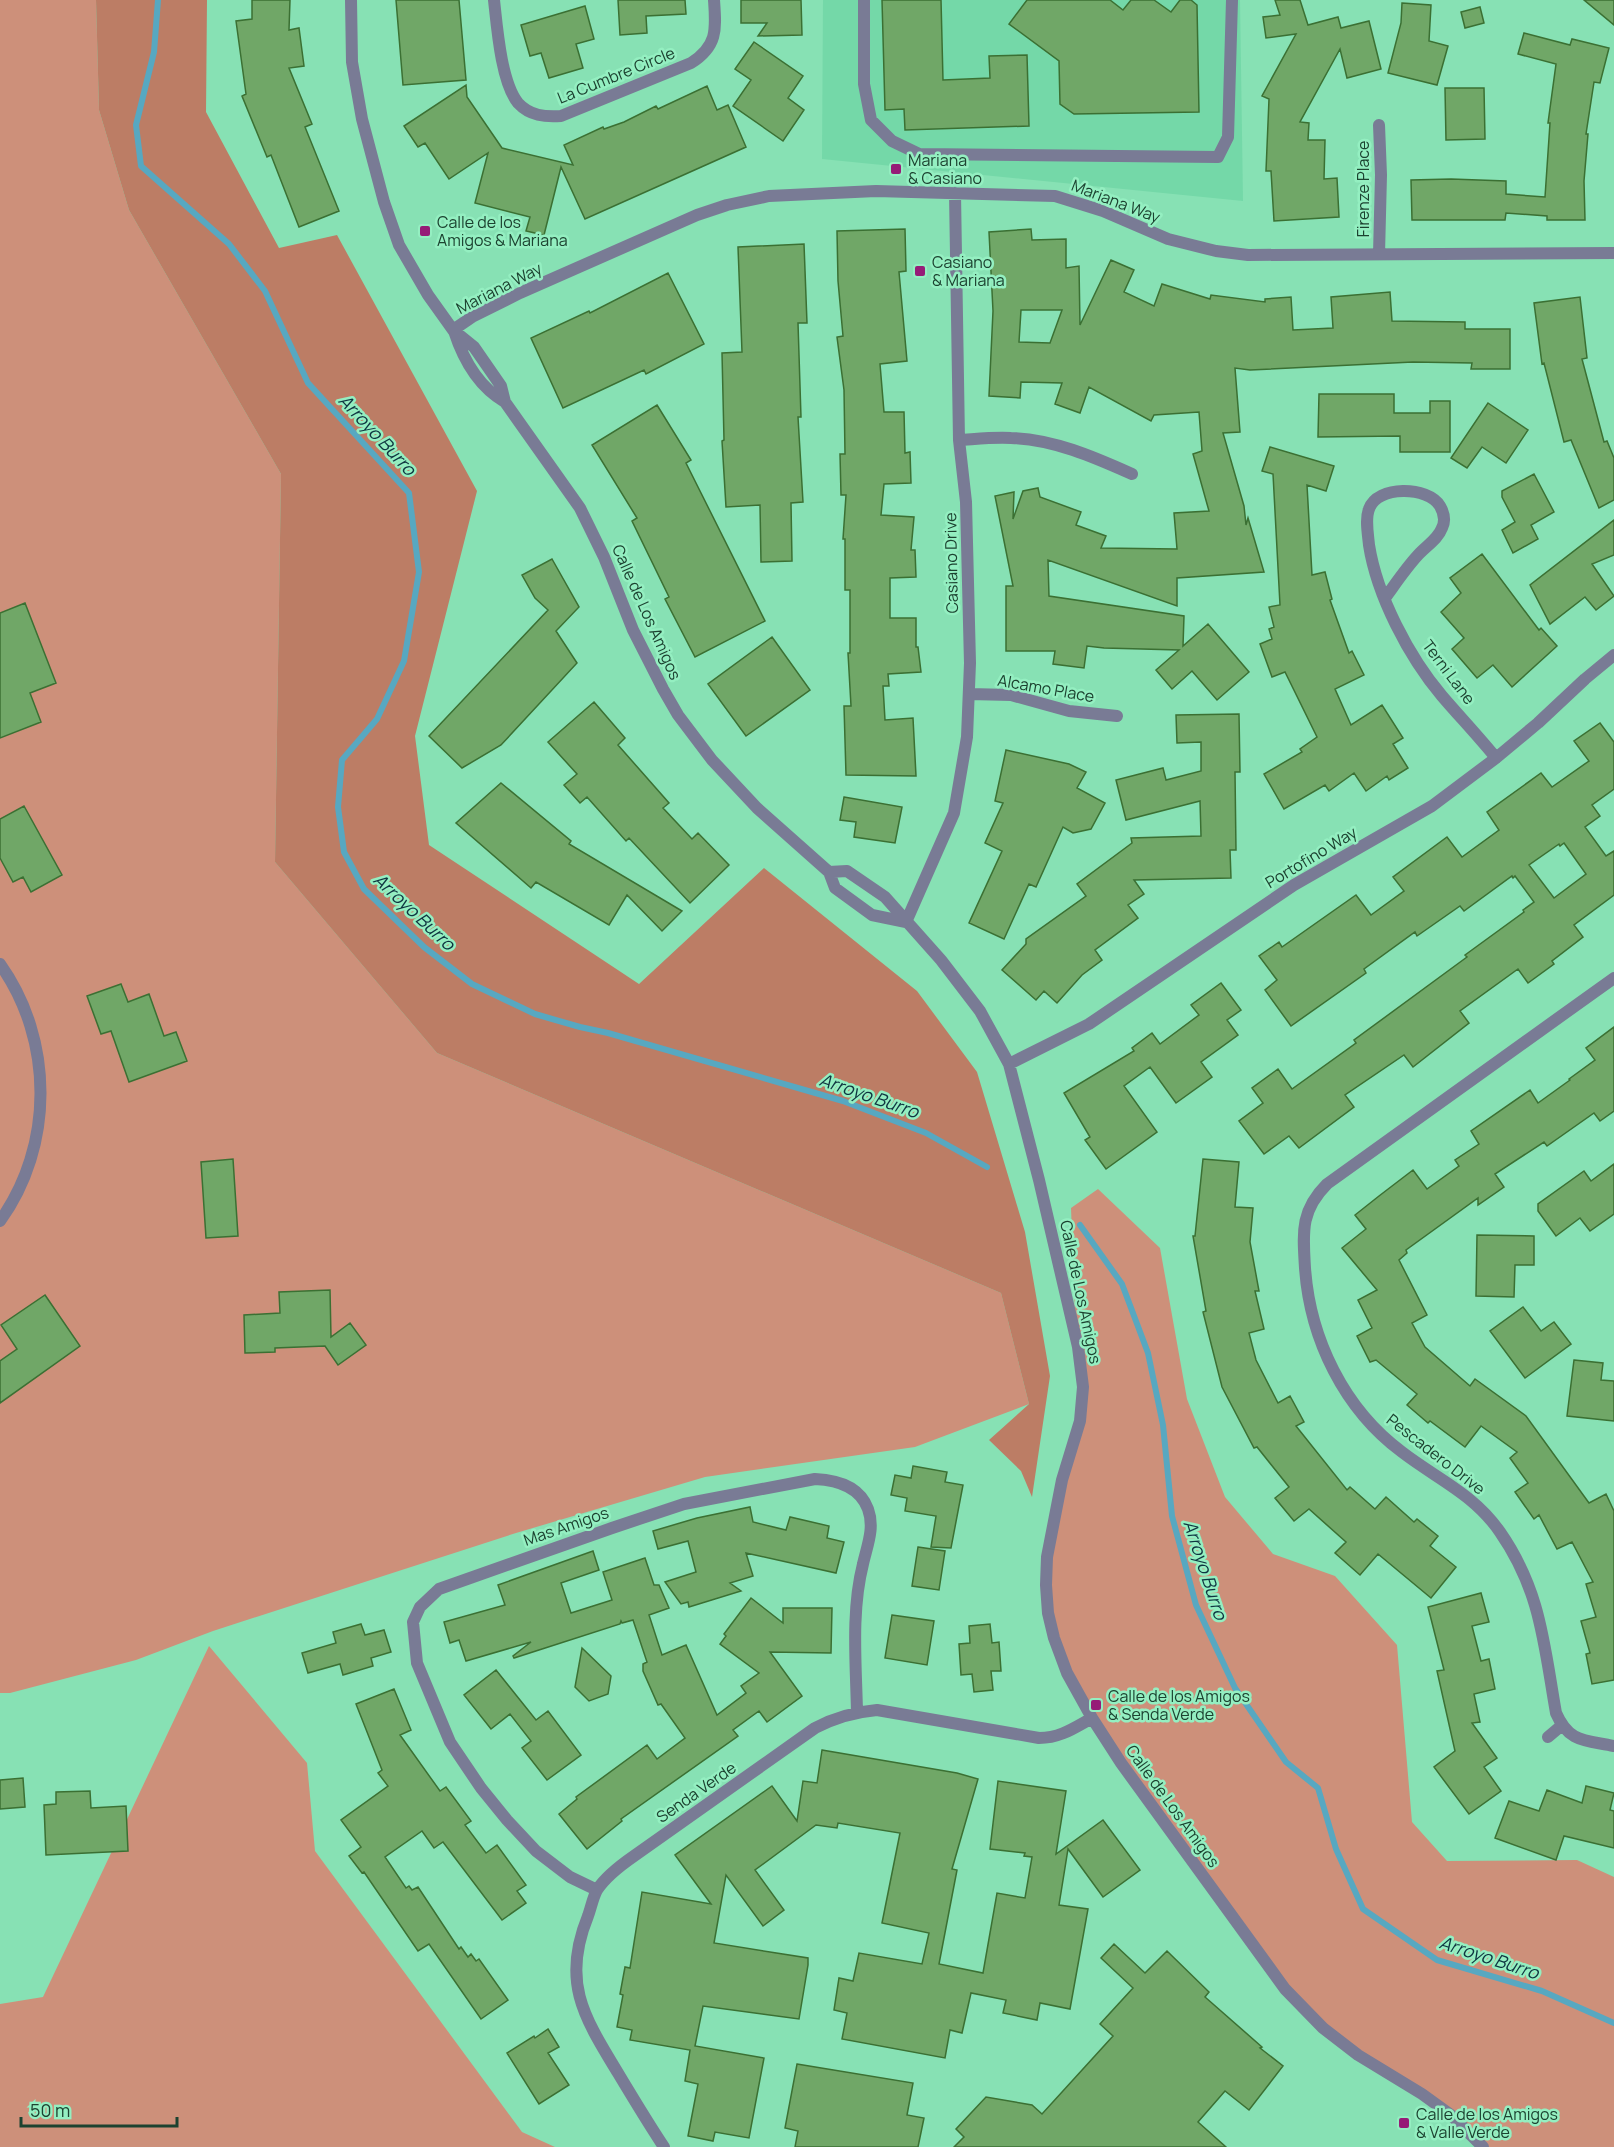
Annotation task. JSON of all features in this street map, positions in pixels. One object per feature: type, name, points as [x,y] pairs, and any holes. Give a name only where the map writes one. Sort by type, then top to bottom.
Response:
[{"type":"street","name":"Calle de Los Amigos","points":[[351,0],[352,62],[362,119],[384,202],[399,245],[428,295],[453,330],[462,355],[490,393],[505,402],[580,508],[604,557],[633,630],[678,715],[730,782],[829,872],[835,888],[872,915],[906,922]]},
{"type":"street","name":"La Cumbre Circle","points":[[494,0],[503,62],[513,95],[528,111],[549,117],[561,116],[691,63],[700,57],[713,38],[716,27],[714,0]]},
{"type":"street","points":[[864,0],[864,84],[872,120],[891,141],[919,154],[1218,157],[1228,137],[1232,0]]},
{"type":"street","name":"Firenze Place","points":[[1379,124],[1381,175],[1379,254]]},
{"type":"street","name":"Mariana Way","points":[[453,330],[472,317],[520,293],[697,216],[727,205],[769,196],[876,191],[1055,196],[1103,211],[1168,239],[1216,251],[1248,255],[1614,253]]},
{"type":"street","name":"Casiano Drive","points":[[906,922],[954,813],[967,737],[969,694],[966,502],[959,440],[955,193]]},
{"type":"street","points":[[959,440],[1011,438],[1039,441],[1094,457],[1132,474]]},
{"type":"street","name":"Terni Lane","points":[[1385,598],[1405,570],[1438,535],[1444,525],[1444,513],[1438,503],[1426,495],[1413,492],[1386,494],[1376,498],[1369,507],[1367,517],[1369,545],[1375,572],[1385,598],[1406,642],[1423,669],[1441,695],[1496,758]]},
{"type":"street","name":"Portofino Way","points":[[1008,1064],[1089,1024],[1294,885],[1431,806],[1496,758],[1614,655]]},
{"type":"street","name":"Alcamo Place","points":[[969,694],[1011,695],[1069,711],[1117,717]]},
{"type":"street","name":"Calle de Los Amigos","points":[[829,872],[848,871],[885,897],[941,960],[980,1011],[1008,1064],[1039,1180],[1078,1347],[1083,1387],[1080,1421],[1062,1480],[1047,1557],[1048,1613],[1054,1638],[1067,1673],[1121,1763],[1285,1989],[1319,2025],[1358,2055],[1422,2094],[1451,2115],[1484,2147]]},
{"type":"street","points":[[0,964],[12,980],[30,1021],[40,1067],[41,1102],[41,1114],[31,1160],[13,1204],[0,1221]]},
{"type":"street","name":"Pescadero Drive","points":[[1561,1725],[1556,1713],[1539,1614],[1528,1581],[1498,1530],[1472,1500],[1402,1452],[1372,1426],[1342,1386],[1328,1360],[1315,1324],[1306,1286],[1303,1232],[1308,1210],[1327,1184],[1614,978]]},
{"type":"street","name":"Mas Amigos","points":[[597,1890],[570,1877],[536,1851],[481,1788],[450,1742],[417,1663],[413,1622],[420,1607],[439,1589],[580,1538],[684,1504],[815,1479],[832,1480],[857,1493],[868,1508],[872,1524],[857,1602],[856,1712]]},
{"type":"street","name":"Senda Verde","points":[[664,2147],[595,2036],[585,2016],[578,1991],[576,1961],[579,1941],[597,1890],[613,1873],[815,1728],[837,1717],[877,1710],[1039,1738],[1062,1735],[1092,1718]]},
{"type":"street","points":[[1548,1737],[1561,1725],[1567,1733],[1578,1738],[1614,1746]]},
{"type":"shaded area","points":[[0,0],[96,0],[99,110],[129,210],[281,474],[275,862],[437,1053],[1001,1293],[1029,1404],[915,1447],[705,1477],[516,1533],[213,1631],[136,1660],[10,1693],[0,1693]]},
{"type":"shaded area","points":[[96,0],[207,0],[206,112],[279,248],[337,235],[477,491],[415,736],[429,845],[639,984],[764,868],[917,991],[977,1072],[1025,1232],[1050,1376],[1032,1497],[1021,1471],[989,1440],[1029,1404],[1001,1293],[437,1053],[275,862],[281,474],[129,210],[99,110]]},
{"type":"shaded area","points":[[823,0],[1240,0],[1243,201],[822,159]]},
{"type":"shaded area","points":[[1098,1189],[1160,1248],[1187,1399],[1225,1497],[1273,1554],[1335,1576],[1397,1645],[1412,1822],[1447,1861],[1577,1860],[1614,1877],[1614,2147],[1483,2147],[1477,2139],[1319,2025],[1121,1763],[1067,1673],[1046,1585],[1079,1421],[1071,1208]]},
{"type":"shaded area","points":[[209,1646],[307,1763],[315,1851],[522,2132],[555,2147],[0,2147],[0,2004],[43,1997]]},
{"type":"building","points":[[252,0],[290,0],[289,30],[299,28],[304,66],[289,68],[312,124],[305,127],[339,211],[299,227],[271,155],[267,157],[242,96],[246,94],[236,21],[252,19]]},
{"type":"building","points":[[396,0],[459,0],[466,80],[403,85]]},
{"type":"building","points":[[618,0],[685,0],[686,14],[646,16],[647,33],[620,35]]},
{"type":"building","points":[[741,0],[801,0],[802,35],[758,36],[767,23],[741,23]]},
{"type":"building","points":[[882,0],[941,0],[943,80],[990,78],[989,56],[1027,55],[1029,126],[905,130],[904,109],[885,110]]},
{"type":"building","points":[[1027,0],[1110,0],[1123,10],[1131,0],[1154,0],[1171,12],[1180,0],[1191,0],[1197,5],[1199,112],[1074,114],[1060,104],[1059,61],[1009,24]]},
{"type":"building","points":[[1275,0],[1300,0],[1308,25],[1338,17],[1341,28],[1369,21],[1381,69],[1347,78],[1340,49],[1300,122],[1309,123],[1308,140],[1325,140],[1324,179],[1337,178],[1339,217],[1274,221],[1271,171],[1266,171],[1269,99],[1262,96],[1296,34],[1266,38],[1263,17],[1280,15]]},
{"type":"building","points":[[1584,0],[1614,0],[1614,25]]},
{"type":"building","points":[[1402,3],[1431,5],[1429,41],[1448,46],[1437,85],[1388,73],[1401,23]]},
{"type":"building","points":[[585,6],[594,39],[576,44],[583,68],[549,78],[541,53],[530,56],[521,25]]},
{"type":"building","points":[[1480,7],[1484,23],[1465,28],[1461,12]]},
{"type":"building","points":[[1524,33],[1570,45],[1572,39],[1609,48],[1600,83],[1594,82],[1586,134],[1588,134],[1584,181],[1585,220],[1547,220],[1547,216],[1506,213],[1505,220],[1412,220],[1411,180],[1506,181],[1506,194],[1545,197],[1550,123],[1548,123],[1556,64],[1518,54]]},
{"type":"building","points":[[754,42],[803,76],[788,98],[804,110],[783,141],[733,106],[751,80],[735,69]]},
{"type":"building","points":[[466,85],[467,97],[502,148],[573,165],[564,145],[603,127],[604,129],[624,122],[656,106],[658,109],[707,86],[717,110],[728,105],[746,147],[585,219],[561,167],[544,235],[526,231],[530,217],[475,203],[488,153],[449,179],[425,143],[418,147],[404,126]]},
{"type":"building","points":[[1445,88],[1484,88],[1485,139],[1446,140]]},
{"type":"building","points":[[905,229],[906,271],[899,272],[907,361],[880,364],[884,412],[904,412],[905,453],[910,452],[911,483],[884,484],[881,515],[914,517],[911,550],[915,550],[916,577],[890,578],[890,618],[916,618],[916,647],[918,647],[921,672],[888,674],[889,686],[883,686],[885,720],[913,718],[916,776],[846,775],[844,706],[851,706],[848,653],[850,653],[850,590],[845,590],[845,539],[843,539],[846,495],[841,495],[840,454],[845,454],[844,390],[837,337],[843,336],[838,281],[837,231]]},
{"type":"building","points":[[1031,229],[1032,240],[1066,239],[1066,268],[1079,266],[1080,325],[1111,260],[1134,270],[1124,292],[1154,306],[1162,284],[1210,299],[1211,295],[1265,302],[1265,299],[1291,297],[1293,330],[1333,328],[1331,297],[1390,292],[1392,321],[1465,322],[1465,329],[1510,329],[1510,369],[1471,369],[1472,363],[1413,362],[1250,370],[1235,368],[1240,432],[1223,433],[1244,506],[1246,525],[1248,518],[1264,572],[1177,578],[1177,606],[1048,560],[1049,596],[1184,616],[1183,646],[1208,624],[1249,672],[1217,700],[1192,671],[1172,689],[1156,670],[1179,650],[1087,646],[1084,668],[1053,664],[1055,651],[1006,651],[1006,586],[1013,586],[995,496],[1014,492],[1013,519],[1023,491],[1038,488],[1040,497],[1081,512],[1076,525],[1106,536],[1101,548],[1177,549],[1174,513],[1209,511],[1193,454],[1202,451],[1199,412],[1154,415],[1151,421],[1089,387],[1080,413],[1055,404],[1062,383],[1021,382],[1020,398],[989,396],[993,311],[989,232]],"holes":[[[1021,310],[1062,310],[1050,343],[1019,342]]]},
{"type":"building","points":[[804,244],[807,323],[798,323],[801,417],[798,417],[803,502],[791,503],[792,561],[761,562],[760,505],[726,507],[722,441],[724,440],[722,353],[742,352],[738,247]]},
{"type":"building","points":[[668,273],[704,344],[646,374],[644,370],[563,408],[531,338],[589,311],[590,313]]},
{"type":"building","points":[[1580,297],[1587,358],[1582,359],[1604,442],[1607,441],[1614,458],[1614,500],[1599,508],[1571,440],[1564,442],[1544,363],[1542,364],[1534,303]]},
{"type":"building","points":[[1319,394],[1394,394],[1394,413],[1430,413],[1430,401],[1450,401],[1450,452],[1400,452],[1400,436],[1318,437]]},
{"type":"building","points":[[1488,403],[1528,430],[1506,463],[1482,447],[1467,468],[1451,458]]},
{"type":"building","points":[[657,405],[691,460],[686,463],[765,621],[695,657],[665,599],[669,597],[632,521],[637,518],[592,445]]},
{"type":"building","points":[[1270,447],[1334,466],[1326,491],[1307,485],[1312,575],[1325,572],[1332,599],[1330,600],[1349,653],[1352,651],[1364,675],[1335,689],[1351,725],[1382,705],[1403,738],[1393,744],[1408,768],[1389,780],[1387,776],[1366,791],[1354,773],[1329,791],[1325,785],[1284,809],[1264,774],[1302,752],[1300,749],[1317,737],[1285,672],[1272,677],[1260,644],[1272,639],[1269,629],[1274,627],[1269,607],[1280,605],[1273,474],[1262,471]]},
{"type":"building","points":[[1534,474],[1554,512],[1531,525],[1538,539],[1513,553],[1502,530],[1515,522],[1502,497],[1502,491]]},
{"type":"building","points":[[1614,520],[1614,555],[1592,564],[1614,596],[1596,610],[1585,597],[1550,624],[1530,585]]},
{"type":"building","points":[[1482,554],[1539,630],[1541,628],[1557,646],[1512,687],[1493,665],[1477,678],[1452,649],[1464,638],[1441,612],[1461,593],[1450,578]]},
{"type":"building","points":[[552,559],[579,607],[556,631],[577,663],[501,745],[462,768],[429,736],[548,610],[535,598],[522,575]]},
{"type":"building","points":[[25,603],[56,683],[30,693],[41,722],[0,738],[0,613]]},
{"type":"building","points":[[772,637],[810,690],[746,736],[708,684]]},
{"type":"building","points":[[594,702],[625,738],[618,745],[669,803],[663,808],[692,839],[698,833],[729,865],[690,903],[629,838],[626,841],[587,797],[580,803],[564,785],[577,774],[548,742]]},
{"type":"building","points":[[1239,714],[1240,772],[1235,772],[1236,850],[1230,850],[1231,878],[1134,880],[1144,894],[1128,905],[1138,918],[1095,950],[1102,960],[1082,975],[1057,1003],[1044,991],[1036,1000],[1002,970],[1026,944],[1026,939],[1086,896],[1077,884],[1132,843],[1131,838],[1201,836],[1200,801],[1126,820],[1116,780],[1163,768],[1166,780],[1201,771],[1201,742],[1177,743],[1176,715]]},
{"type":"building","points":[[1600,723],[1614,742],[1614,789],[1592,805],[1600,816],[1585,827],[1606,856],[1614,851],[1614,895],[1574,925],[1583,937],[1552,961],[1554,964],[1528,983],[1518,969],[1460,1011],[1469,1023],[1413,1067],[1404,1055],[1345,1095],[1354,1107],[1299,1148],[1289,1136],[1264,1154],[1239,1121],[1263,1103],[1252,1088],[1278,1069],[1292,1089],[1356,1043],[1354,1040],[1467,957],[1465,955],[1524,912],[1523,910],[1534,902],[1515,876],[1513,878],[1512,876],[1464,911],[1460,906],[1417,936],[1415,932],[1364,969],[1366,973],[1291,1026],[1265,990],[1277,980],[1259,956],[1279,942],[1282,947],[1356,895],[1371,915],[1404,891],[1393,877],[1447,837],[1462,857],[1499,830],[1487,812],[1541,773],[1552,787],[1589,761],[1574,741]],"holes":[[[1564,843],[1586,874],[1554,898],[1529,865],[1559,844],[1560,846]]]},
{"type":"building","points":[[1006,750],[1069,764],[1086,772],[1077,788],[1105,803],[1091,829],[1073,833],[1063,827],[1036,887],[1029,884],[1004,939],[969,923],[1002,851],[985,843],[1003,803],[995,801]]},
{"type":"building","points":[[501,783],[571,841],[569,844],[682,911],[662,931],[627,895],[609,925],[536,882],[531,888],[456,823]]},
{"type":"building","points":[[844,797],[902,807],[895,843],[854,837],[856,822],[840,820]]},
{"type":"building","points":[[24,806],[62,875],[31,892],[23,877],[13,882],[0,858],[0,819]]},
{"type":"building","points":[[1221,983],[1241,1010],[1227,1020],[1238,1035],[1201,1062],[1212,1077],[1176,1103],[1150,1067],[1124,1086],[1157,1132],[1106,1169],[1085,1140],[1090,1137],[1064,1093],[1134,1051],[1132,1048],[1152,1033],[1160,1044],[1199,1015],[1191,1005]]},
{"type":"building","points":[[121,984],[128,1002],[149,994],[164,1036],[176,1032],[187,1061],[129,1082],[111,1031],[101,1034],[87,996]]},
{"type":"building","points":[[1614,1027],[1614,1111],[1600,1121],[1594,1113],[1547,1146],[1544,1142],[1495,1174],[1504,1187],[1478,1205],[1478,1198],[1406,1250],[1407,1253],[1399,1260],[1427,1315],[1412,1323],[1425,1347],[1470,1386],[1475,1379],[1526,1416],[1589,1503],[1606,1494],[1614,1511],[1614,1680],[1592,1684],[1586,1654],[1590,1653],[1581,1621],[1596,1617],[1586,1584],[1593,1582],[1572,1542],[1557,1549],[1539,1515],[1534,1519],[1515,1492],[1528,1483],[1510,1458],[1517,1452],[1481,1426],[1465,1447],[1430,1421],[1428,1423],[1407,1405],[1417,1394],[1376,1360],[1370,1362],[1357,1336],[1372,1328],[1358,1300],[1377,1290],[1342,1248],[1366,1229],[1355,1215],[1413,1170],[1427,1189],[1459,1166],[1455,1160],[1479,1144],[1471,1131],[1530,1090],[1538,1103],[1570,1080],[1595,1060],[1586,1048]]},
{"type":"building","points":[[233,1159],[238,1236],[206,1238],[201,1162]]},
{"type":"building","points":[[1203,1159],[1239,1162],[1235,1207],[1253,1208],[1250,1242],[1259,1291],[1255,1291],[1264,1329],[1249,1333],[1256,1360],[1278,1403],[1290,1396],[1304,1422],[1296,1426],[1347,1490],[1350,1487],[1375,1509],[1386,1497],[1414,1522],[1417,1519],[1438,1536],[1430,1546],[1456,1567],[1431,1598],[1378,1554],[1360,1575],[1335,1553],[1346,1542],[1309,1509],[1294,1521],[1275,1498],[1289,1487],[1257,1447],[1254,1448],[1222,1387],[1203,1312],[1206,1311],[1193,1236],[1195,1236]]},
{"type":"building","points":[[1614,1164],[1614,1214],[1590,1231],[1580,1218],[1556,1236],[1538,1211],[1538,1204],[1584,1171],[1591,1181]]},
{"type":"building","points":[[1477,1235],[1534,1236],[1534,1265],[1515,1265],[1514,1297],[1476,1296]]},
{"type":"building","points":[[330,1290],[331,1337],[350,1323],[366,1345],[338,1365],[325,1346],[275,1348],[275,1352],[245,1353],[244,1315],[280,1313],[279,1292]]},
{"type":"building","points":[[45,1295],[80,1346],[0,1403],[0,1361],[17,1349],[1,1325]]},
{"type":"building","points":[[1523,1307],[1541,1331],[1554,1322],[1571,1344],[1525,1378],[1490,1331]]},
{"type":"building","points":[[1574,1360],[1603,1363],[1601,1380],[1614,1381],[1614,1421],[1567,1416]]},
{"type":"building","points":[[913,1466],[947,1472],[945,1482],[963,1485],[951,1548],[931,1547],[936,1516],[905,1511],[907,1498],[891,1495],[895,1475],[911,1478]]},
{"type":"building","points":[[750,1507],[753,1522],[786,1530],[790,1517],[829,1526],[827,1538],[844,1542],[836,1573],[746,1553],[753,1576],[730,1583],[741,1591],[689,1607],[688,1602],[681,1604],[665,1582],[696,1572],[688,1541],[658,1549],[653,1531],[697,1518]]},
{"type":"building","points":[[918,1547],[945,1551],[939,1590],[912,1586]]},
{"type":"building","points":[[593,1551],[599,1570],[561,1583],[571,1613],[612,1600],[603,1572],[645,1558],[654,1585],[659,1585],[669,1608],[649,1615],[662,1655],[686,1645],[717,1715],[746,1693],[741,1686],[759,1673],[720,1644],[726,1636],[724,1634],[751,1598],[783,1623],[783,1608],[832,1608],[831,1653],[770,1652],[802,1696],[767,1722],[759,1711],[733,1730],[738,1736],[621,1819],[622,1821],[587,1849],[559,1814],[577,1799],[576,1797],[647,1745],[657,1759],[685,1738],[661,1704],[658,1705],[643,1671],[643,1664],[647,1662],[633,1620],[622,1623],[621,1621],[620,1624],[514,1658],[513,1656],[531,1642],[466,1661],[459,1640],[450,1643],[444,1622],[505,1605],[498,1585]]},
{"type":"building","points":[[1481,1593],[1489,1622],[1472,1626],[1481,1661],[1489,1659],[1495,1689],[1474,1694],[1480,1722],[1472,1723],[1497,1758],[1484,1767],[1501,1791],[1469,1814],[1434,1767],[1455,1751],[1437,1671],[1444,1670],[1428,1607]]},
{"type":"building","points":[[892,1615],[934,1621],[927,1665],[885,1658]]},
{"type":"building","points":[[361,1624],[365,1635],[384,1630],[391,1652],[371,1658],[373,1666],[343,1675],[340,1664],[308,1673],[302,1653],[336,1643],[333,1632]]},
{"type":"building","points":[[990,1624],[992,1643],[999,1642],[1001,1671],[991,1671],[993,1690],[974,1692],[972,1674],[961,1675],[959,1644],[970,1643],[969,1626]]},
{"type":"building","points":[[582,1648],[611,1676],[608,1694],[589,1701],[575,1687]]},
{"type":"building","points":[[496,1670],[536,1720],[548,1711],[581,1755],[547,1780],[522,1748],[531,1741],[510,1714],[491,1729],[464,1695]]},
{"type":"building","points":[[394,1689],[411,1730],[400,1735],[440,1791],[446,1787],[471,1821],[465,1825],[486,1853],[497,1845],[526,1885],[517,1891],[526,1903],[502,1920],[443,1842],[434,1848],[422,1831],[385,1857],[406,1888],[409,1886],[412,1890],[418,1887],[459,1949],[461,1947],[468,1957],[471,1954],[476,1961],[479,1959],[508,2000],[481,2019],[429,1944],[418,1951],[364,1872],[362,1873],[349,1856],[361,1847],[341,1820],[388,1786],[378,1773],[382,1770],[356,1704]]},
{"type":"building","points":[[822,1750],[957,1773],[978,1779],[952,1869],[957,1870],[939,1964],[983,1973],[997,1893],[1025,1898],[1032,1857],[1024,1856],[1025,1853],[990,1849],[998,1781],[1066,1791],[1056,1854],[1103,1820],[1140,1870],[1103,1897],[1068,1849],[1059,1905],[1088,1909],[1070,2009],[1040,2003],[1037,2020],[1003,2013],[1006,2000],[971,1993],[962,2033],[950,2030],[945,2058],[842,2039],[847,2013],[834,2010],[839,1978],[853,1981],[859,1953],[922,1964],[929,1933],[882,1923],[900,1833],[838,1823],[837,1828],[816,1825],[755,1870],[784,1910],[763,1926],[726,1875],[714,1943],[808,1958],[808,1965],[799,2019],[703,2006],[695,2046],[764,2058],[749,2138],[715,2132],[713,2141],[688,2136],[698,2084],[685,2081],[690,2050],[630,2040],[632,2030],[617,2027],[625,1967],[630,1968],[642,1892],[711,1904],[675,1855],[772,1786],[797,1821],[803,1781],[817,1783]]},
{"type":"building","points":[[23,1778],[25,1807],[0,1809],[0,1780]]},
{"type":"building","points":[[1586,1786],[1614,1793],[1610,1810],[1614,1811],[1614,1848],[1564,1836],[1556,1860],[1495,1838],[1509,1801],[1539,1811],[1547,1790],[1582,1803]]},
{"type":"building","points":[[90,1791],[91,1808],[126,1806],[128,1851],[46,1855],[44,1805],[56,1804],[56,1792]]},
{"type":"building","points":[[1114,1944],[1145,1973],[1167,1951],[1209,1992],[1205,1997],[1283,2066],[1249,2110],[1225,2091],[1198,2122],[1226,2147],[954,2147],[964,2137],[956,2129],[986,2097],[1032,2105],[1042,2114],[1113,2036],[1100,2024],[1133,1988],[1101,1958]]},
{"type":"building","points":[[548,2029],[559,2047],[548,2053],[569,2085],[539,2104],[507,2053]]},
{"type":"building","points":[[797,2064],[913,2083],[907,2115],[924,2118],[918,2147],[795,2147],[798,2131],[785,2128]]},
{"type":"waterway","name":"Arroyo Burro","points":[[158,0],[154,52],[136,125],[141,166],[229,244],[265,291],[308,383],[409,493],[419,572],[404,661],[377,719],[342,760],[338,807],[344,852],[364,889],[424,947],[472,984],[535,1014],[843,1101],[926,1133],[987,1167]]},
{"type":"waterway","name":"Arroyo Burro","points":[[1080,1225],[1122,1284],[1148,1353],[1163,1425],[1172,1516],[1196,1605],[1235,1688],[1286,1762],[1318,1788],[1336,1849],[1363,1909],[1437,1960],[1542,1991],[1614,2023]]},
{"type":"place","name":"Mariana & Casiano","points":[[896,169]]},
{"type":"place","name":"Calle de los Amigos & Mariana","points":[[425,231]]},
{"type":"place","name":"Casiano & Mariana","points":[[920,271]]},
{"type":"place","name":"Calle de los Amigos & Senda Verde","points":[[1096,1705]]},
{"type":"place","name":"Calle de los Amigos & Valle Verde","points":[[1404,2123]]}]
